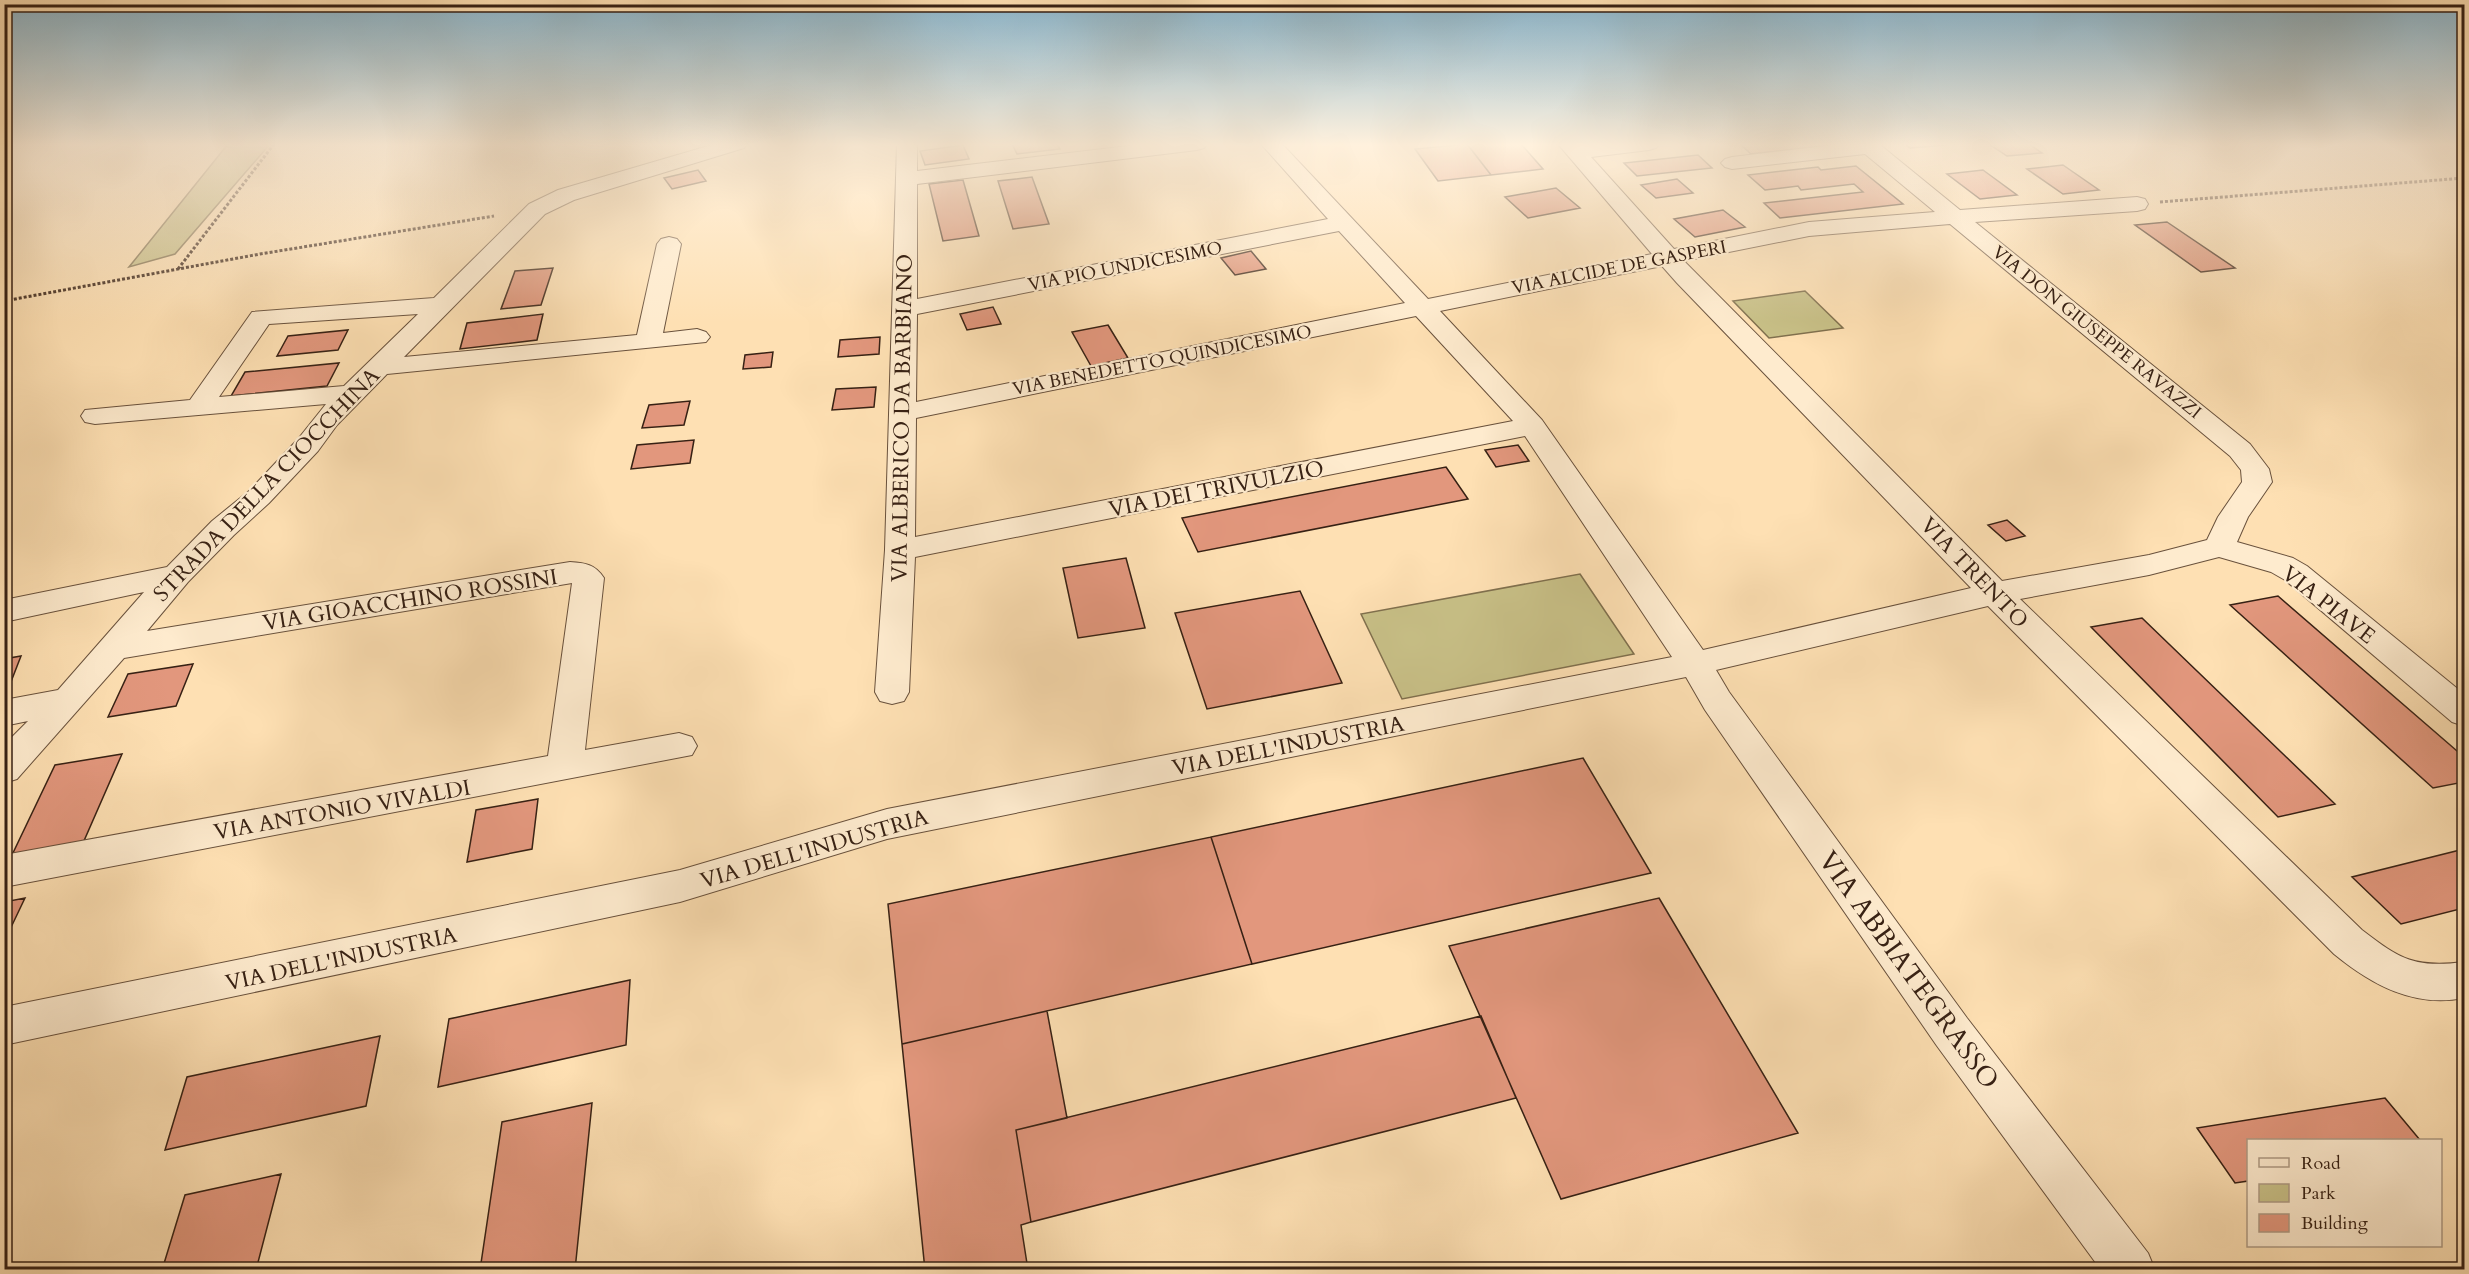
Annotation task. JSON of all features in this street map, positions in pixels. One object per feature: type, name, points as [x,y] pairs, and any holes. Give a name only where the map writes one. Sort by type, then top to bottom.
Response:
[{"type":"street","points":[[537,209],[548,203]]},
{"type":"street","name":"VIA ALBERICO DA BARBIANO","points":[[892,692],[900,550],[906,203]]},
{"type":"street","name":"VIA ABBIATEGRASSO","points":[[1326,203],[1532,426],[1695,664],[1717,701],[1952,1032],[2131,1269]]},
{"type":"street","name":"VIA TRENTO","points":[[1620,203],[1668,258],[1996,593],[2348,942],[2371,961],[2402,978],[2444,985],[2464,980]]},
{"type":"street","name":"VIA DON GIUSEPPE RAVAZZI","points":[[1940,203],[2240,450],[2254,469],[2257,482],[2233,517],[2219,547]]},
{"type":"street","name":"VIA ALCIDE DE GASPERI","points":[[1423,306],[1809,229],[1958,218],[2061,207],[2137,204]]},
{"type":"street","name":"STRADA DELLA CIOCCHINA","points":[[4,769],[69,700],[177,575],[223,528],[259,497],[351,394],[537,209]]},
{"type":"street","name":"VIA PIO UNDICESIMO","points":[[905,309],[1345,224]]},
{"type":"street","points":[[648,342],[669,244]]},
{"type":"street","points":[[199,407],[261,317],[440,304]]},
{"type":"street","name":"VIA BENEDETTO QUINDICESIMO","points":[[901,413],[1423,306]]},
{"type":"street","points":[[378,367],[697,337]]},
{"type":"street","points":[[95,416],[351,394]]},
{"type":"street","name":"VIA DEI TRIVULZIO","points":[[900,550],[1532,426]]},
{"type":"street","points":[[1996,593],[2149,565],[2219,547]]},
{"type":"street","name":"VIA PIAVE","points":[[2219,547],[2282,565],[2296,573],[2464,713]]},
{"type":"street","name":"VIA GIOACCHINO ROSSINI","points":[[113,648],[570,572],[582,573],[588,578],[565,767]]},
{"type":"street","points":[[4,611],[177,575]]},
{"type":"street","name":"VIA DELL'INDUSTRIA","points":[[4,1026],[420,942],[680,886],[887,824],[1695,664],[1996,593]]},
{"type":"street","points":[[4,713],[69,700]]},
{"type":"street","name":"VIA ANTONIO VIVALDI","points":[[4,871],[679,746]]},
{"type":"path","points":[[178,269],[229,203]]},
{"type":"path","points":[[2137,204],[2144,203]]},
{"type":"path","points":[[4,302],[188,267],[537,209]]},
{"type":"path","points":[[183,263],[188,264],[188,267]]},
{"type":"green space","points":[[180,203],[219,203],[175,254],[129,267]]},
{"type":"green space","points":[[1805,291],[1843,328],[1769,338],[1733,301]]},
{"type":"green space","points":[[1580,574],[1634,654],[1402,699],[1361,614]]},
{"type":"building","points":[[934,203],[970,203],[979,236],[943,241]]},
{"type":"building","points":[[1005,203],[1042,203],[1049,224],[1013,229]]},
{"type":"building","points":[[1512,203],[1575,203],[1580,208],[1528,218]]},
{"type":"building","points":[[1764,203],[1903,204],[1780,218]]},
{"type":"building","points":[[1723,210],[1745,227],[1695,237],[1674,219]]},
{"type":"building","points":[[2167,222],[2235,268],[2201,272],[2135,225]]},
{"type":"building","points":[[1251,251],[1266,269],[1235,275],[1221,258]]},
{"type":"building","points":[[553,268],[541,305],[501,309],[515,271]]},
{"type":"building","points":[[993,307],[1001,324],[967,330],[960,314]]},
{"type":"building","points":[[543,314],[537,340],[460,349],[467,323]]},
{"type":"building","points":[[1108,325],[1128,358],[1091,366],[1072,332]]},
{"type":"building","points":[[348,330],[338,350],[277,356],[288,336]]},
{"type":"building","points":[[880,337],[879,354],[838,357],[840,340]]},
{"type":"building","points":[[773,352],[771,367],[743,369],[745,355]]},
{"type":"building","points":[[339,363],[327,386],[231,396],[245,372]]},
{"type":"building","points":[[876,387],[874,407],[832,410],[836,389]]},
{"type":"building","points":[[690,401],[684,425],[642,428],[649,405]]},
{"type":"building","points":[[694,440],[690,463],[631,469],[637,445]]},
{"type":"building","points":[[1518,445],[1529,461],[1496,467],[1485,450]]},
{"type":"building","points":[[1446,467],[1468,499],[1198,552],[1182,518]]},
{"type":"building","points":[[2007,520],[2025,536],[2006,541],[1988,525]]},
{"type":"building","points":[[1126,558],[1145,628],[1078,638],[1063,568]]},
{"type":"building","points":[[1300,591],[1342,683],[1207,709],[1175,613]]},
{"type":"building","points":[[2278,596],[2464,757],[2464,782],[2433,788],[2230,605]]},
{"type":"building","points":[[2142,618],[2335,804],[2278,817],[2091,627]]},
{"type":"building","points":[[21,656],[7,692],[4,692],[4,659]]},
{"type":"building","points":[[193,664],[176,706],[108,717],[128,674]]},
{"type":"building","points":[[122,754],[83,843],[12,855],[55,765]]},
{"type":"building","points":[[1583,758],[1651,873],[1252,964],[1211,837]]},
{"type":"building","points":[[538,799],[532,849],[467,862],[476,810]]},
{"type":"building","points":[[1211,837],[1252,964],[902,1044],[888,904]]},
{"type":"building","points":[[2464,849],[2464,908],[2401,924],[2352,877]]},
{"type":"building","points":[[25,898],[4,942],[4,902]]},
{"type":"building","points":[[1659,898],[1798,1133],[1561,1199],[1449,946]]},
{"type":"building","points":[[630,980],[626,1045],[438,1087],[449,1019]]},
{"type":"building","points":[[1047,1011],[1067,1118],[1016,1130],[1031,1222],[1021,1225],[1028,1270],[925,1270],[902,1044]]},
{"type":"building","points":[[1481,1016],[1516,1098],[1031,1222],[1016,1130]]},
{"type":"building","points":[[380,1036],[366,1106],[165,1150],[187,1077]]},
{"type":"building","points":[[2385,1098],[2419,1139],[2247,1139],[2247,1181],[2235,1183],[2197,1128]]},
{"type":"building","points":[[592,1103],[575,1270],[480,1270],[502,1122]]},
{"type":"building","points":[[281,1174],[256,1270],[162,1270],[185,1195]]}]
